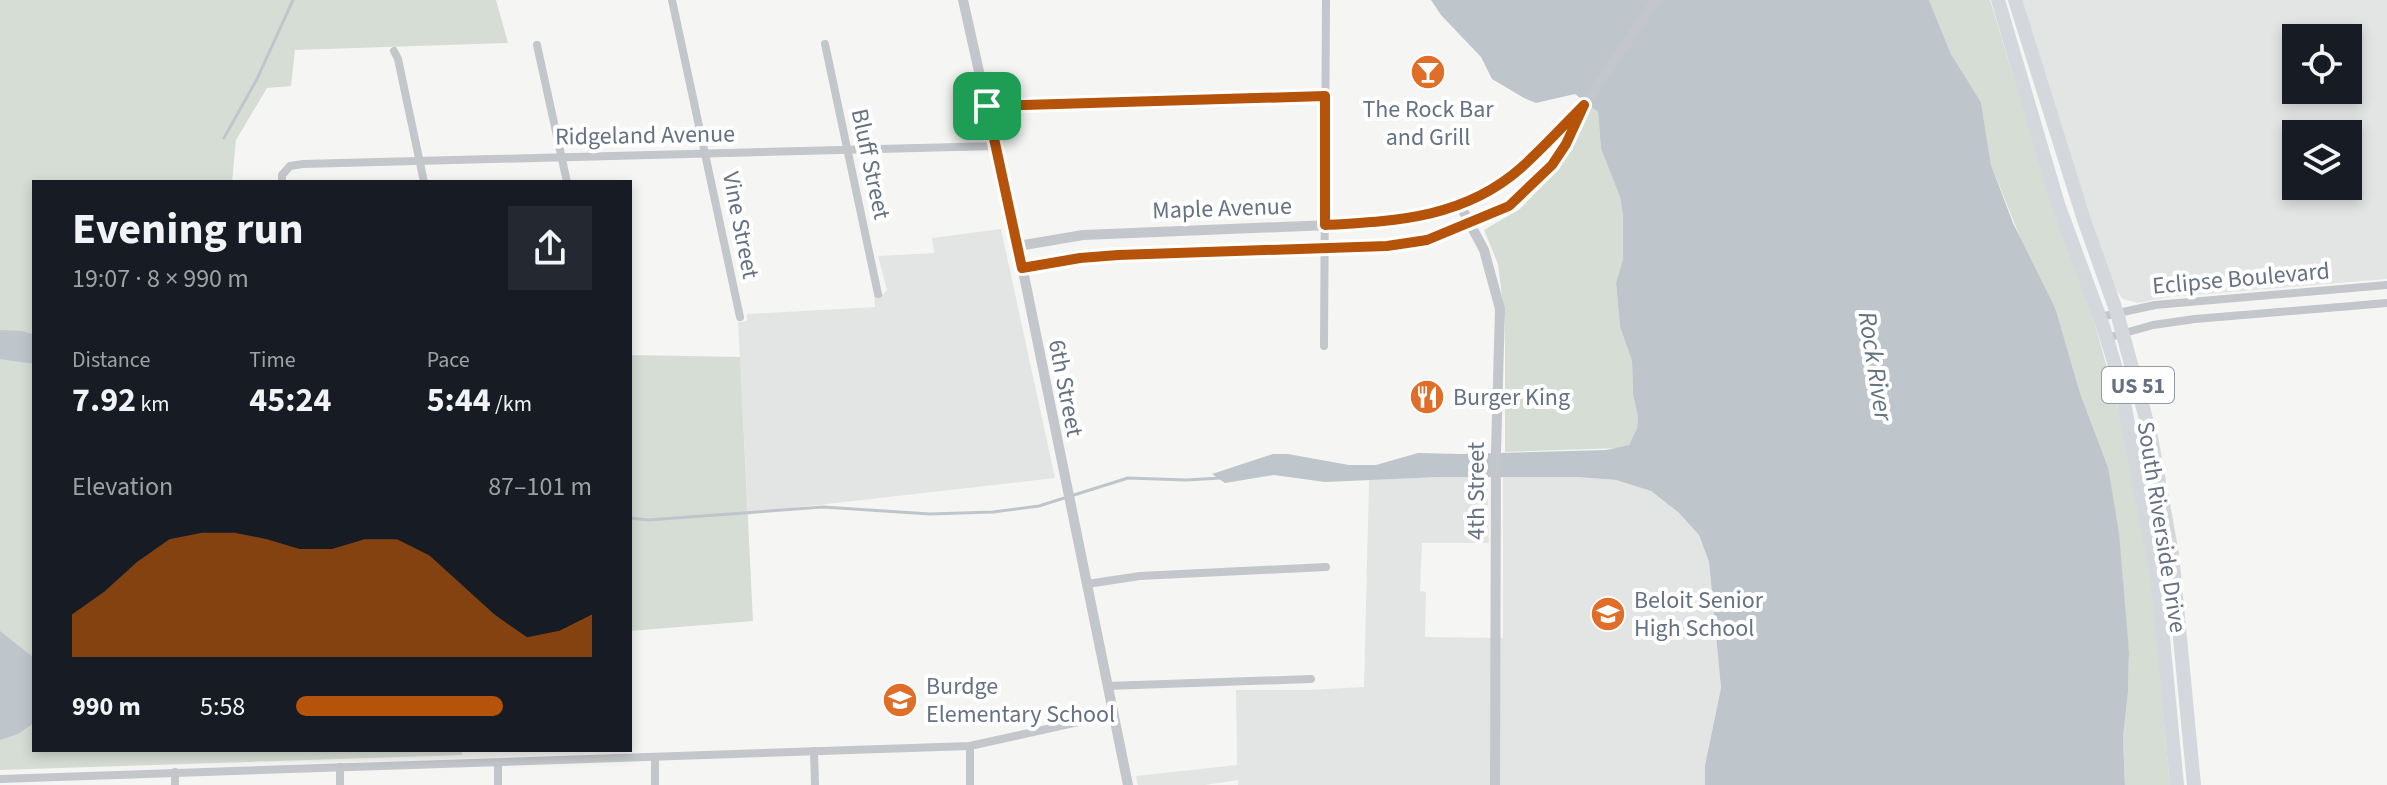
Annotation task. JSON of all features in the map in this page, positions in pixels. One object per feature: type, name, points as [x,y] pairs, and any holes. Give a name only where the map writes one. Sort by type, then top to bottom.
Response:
[{"type":"main road","name":"South Riverside Drive","points":[[1998,0],[2054,189],[2107,338],[2129,424],[2157,575],[2177,785]]},
{"type":"main road","name":"South Riverside Drive","points":[[2015,0],[2084,220],[2117,313],[2151,437],[2168,531],[2194,785]]},
{"type":"street","name":"Vine Street","points":[[672,0],[740,317]]},
{"type":"street","name":"6th Street","points":[[963,0],[1018,246],[1128,785]]},
{"type":"street","points":[[1324,346],[1326,0]]},
{"type":"street","points":[[1584,105],[1656,0]]},
{"type":"street","name":"Bluff Street","points":[[825,44],[878,294]]},
{"type":"street","points":[[537,45],[567,180]]},
{"type":"street","points":[[394,51],[424,180]]},
{"type":"street","points":[[987,106],[1325,96]]},
{"type":"street","name":"Maple Avenue","points":[[1018,246],[1112,232],[1399,221],[1432,214],[1486,193],[1520,168],[1584,105]]},
{"type":"street","name":"Maple Avenue","points":[[1022,268],[1118,255],[1387,246],[1427,240],[1509,206],[1552,165],[1566,144],[1584,105]]},
{"type":"street","name":"Ridgeland Avenue","points":[[282,180],[282,175],[296,164],[995,146]]},
{"type":"street","name":"4th Street","points":[[1460,205],[1484,250],[1500,309],[1496,452],[1495,785]]},
{"type":"street","name":"Eclipse Boulevard","points":[[2100,317],[2155,305],[2387,285]]},
{"type":"street","name":"Eclipse Boulevard","points":[[2107,338],[2153,325],[2195,319],[2387,303]]},
{"type":"street","points":[[1087,584],[1140,576],[1326,567]]},
{"type":"street","points":[[1107,686],[1311,679]]},
{"type":"street","points":[[0,779],[25,782],[175,772],[970,746],[1114,714]]},
{"type":"street","points":[[970,746],[970,785]]},
{"type":"street","points":[[814,751],[815,785]]},
{"type":"street","points":[[655,757],[655,785]]},
{"type":"street","points":[[498,763],[498,785]]},
{"type":"street","points":[[340,767],[340,785]]},
{"type":"street","points":[[175,772],[175,785]]},
{"type":"street","points":[[191,772],[191,785]]},
{"type":"shaded area","points":[[0,0],[496,0],[508,43],[295,50],[291,86],[267,88],[236,140],[232,180],[32,180],[32,752],[462,752],[462,755],[0,770]]},
{"type":"shaded area","points":[[1929,0],[1990,0],[2031,135],[2097,331],[2123,427],[2150,568],[2170,785],[2125,785],[2123,737],[2129,652],[2108,467],[2080,393],[2056,310],[2032,267],[1991,165],[1981,102],[1951,54]]},
{"type":"shaded area","points":[[2022,0],[2387,0],[2387,279],[2169,297],[2138,303],[2123,299],[2114,288]]},
{"type":"shaded area","points":[[1592,106],[1598,112],[1601,149],[1620,197],[1623,216],[1623,259],[1616,283],[1620,327],[1632,361],[1637,428],[1629,445],[1622,448],[1505,452],[1505,322],[1498,264],[1484,230],[1520,209],[1551,177]]},
{"type":"shaded area","points":[[1001,229],[1055,478],[748,513],[738,322],[747,321],[747,314],[875,307],[874,295],[887,290],[878,256],[934,253],[932,238]]},
{"type":"shaded area","points":[[632,355],[740,357],[753,621],[632,631]]},
{"type":"shaded area","name":"Beloit Senior High School","points":[[1487,477],[1489,543],[1422,543],[1420,591],[1426,592],[1425,637],[1503,638],[1503,477],[1616,480],[1651,491],[1678,512],[1699,535],[1709,562],[1721,688],[1705,765],[1705,785],[1238,785],[1238,780],[1205,785],[1138,785],[1136,776],[1237,765],[1236,690],[1364,687],[1369,480]]},
{"type":"water","name":"Rock River","points":[[1431,0],[1929,0],[1951,54],[1981,102],[1991,165],[2013,223],[2056,310],[2080,393],[2108,467],[2119,533],[2129,652],[2123,738],[2125,785],[1705,785],[1705,765],[1721,688],[1709,562],[1699,535],[1678,512],[1651,491],[1616,480],[1578,477],[1440,477],[1325,482],[1274,475],[1225,483],[1212,474],[1273,454],[1349,465],[1376,465],[1418,453],[1606,450],[1629,445],[1637,428],[1632,361],[1620,327],[1616,283],[1623,259],[1623,216],[1620,197],[1601,149],[1598,112],[1575,94],[1536,103],[1492,79],[1481,57]]},
{"type":"water","points":[[0,330],[32,334],[32,364],[0,359]]},
{"type":"water","points":[[0,631],[32,656],[32,724],[18,734],[0,740]]},
{"type":"waterway","points":[[224,138],[257,79],[293,0]]},
{"type":"waterway","points":[[632,518],[648,520],[823,507],[930,514],[993,512],[1039,506],[1128,478],[1221,478]]},
{"type":"place","name":"The Rock Bar and Grill","points":[[1428,72]]},
{"type":"place","name":"Burger King","points":[[1427,397]]},
{"type":"place","name":"Beloit Senior High School","points":[[1608,614]]},
{"type":"place","name":"Burdge Elementary School","points":[[900,700]]},
{"type":"route","points":[[1325,96],[1325,225],[1399,221],[1460,205],[1486,193],[1520,168],[1584,105],[1566,144],[1552,165],[1509,206],[1427,240],[1387,246],[1118,255],[1022,268],[987,106],[1325,96]]}]
